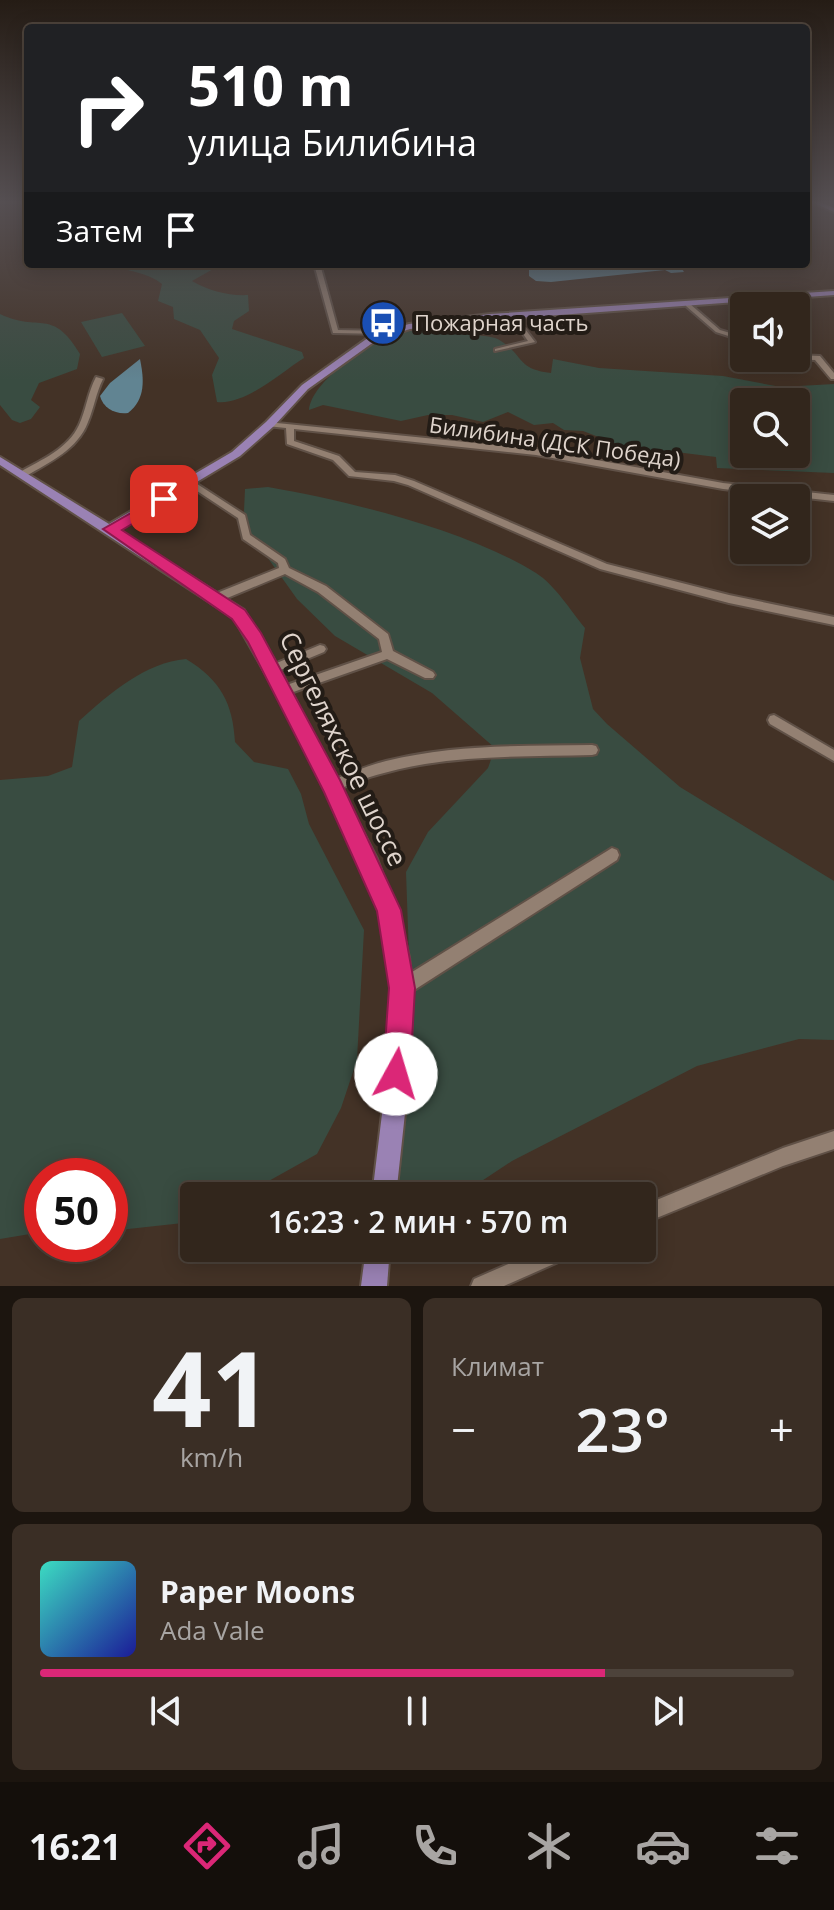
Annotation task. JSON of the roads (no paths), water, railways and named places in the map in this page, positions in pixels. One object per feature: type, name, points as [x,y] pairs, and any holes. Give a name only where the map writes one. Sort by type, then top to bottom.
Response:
[{"type":"main road","points":[[110,529],[236,454],[305,387],[383,333],[440,322],[490,317],[834,293]]},
{"type":"main road","name":"Сергеляхское шоссе","points":[[3,465],[23,474],[239,614],[271,670],[332,786],[389,910],[403,1013],[385,1182]]},
{"type":"main road","points":[[374,1286],[377,1262]]},
{"type":"street","points":[[318,268],[335,332],[383,333]]},
{"type":"street","points":[[688,305],[718,331],[730,335]]},
{"type":"street","points":[[490,317],[523,330],[532,342],[497,350]]},
{"type":"street","points":[[810,358],[817,358],[834,377]]},
{"type":"street","points":[[23,474],[74,439],[82,428],[99,379]]},
{"type":"street","name":"Билибина (ДСК Победа)","points":[[270,424],[536,452],[723,486],[834,498]]},
{"type":"street","points":[[290,427],[290,442],[336,458],[352,474],[395,478],[411,483],[604,567],[729,599],[834,621]]},
{"type":"street","points":[[191,483],[242,517],[246,537],[282,561],[285,570],[322,589],[384,637],[388,654]]},
{"type":"street","points":[[216,598],[285,570]]},
{"type":"street","points":[[271,670],[320,649]]},
{"type":"street","points":[[282,691],[388,654],[429,675]]},
{"type":"street","points":[[774,720],[834,756]]},
{"type":"street","points":[[332,786],[382,767],[407,762],[497,753],[592,750]]},
{"type":"street","points":[[402,988],[571,878],[612,855]]},
{"type":"street","points":[[656,1209],[783,1157],[834,1140]]},
{"type":"street","points":[[481,1286],[535,1262]]},
{"type":"water","points":[[529,268],[682,268],[684,272],[665,270],[551,282],[536,281],[529,276]]},
{"type":"water","points":[[140,359],[143,381],[138,401],[128,413],[111,410],[100,396],[110,383]]},
{"type":"place","name":"Пожарная часть","points":[[383,323]]}]
